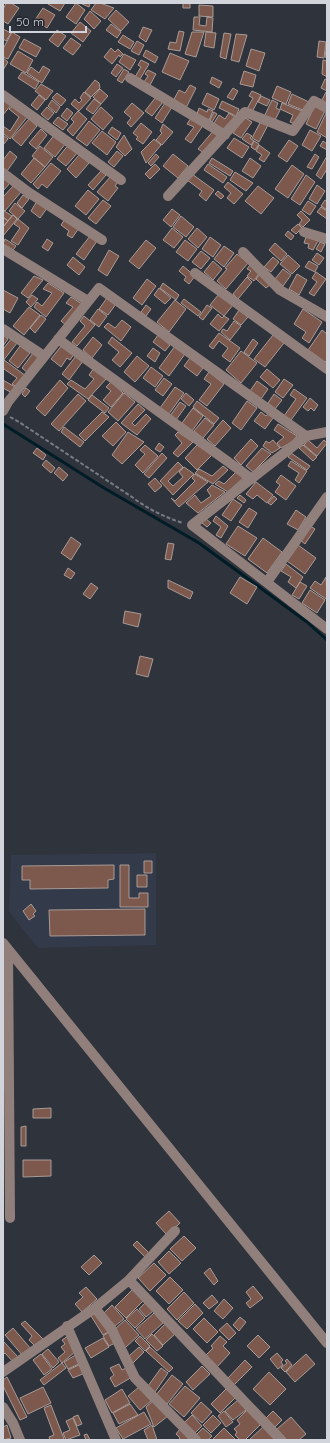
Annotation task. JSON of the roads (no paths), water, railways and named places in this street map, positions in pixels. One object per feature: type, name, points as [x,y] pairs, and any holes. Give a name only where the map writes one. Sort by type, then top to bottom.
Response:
[{"type":"street","points":[[130,78],[225,134]]},
{"type":"street","points":[[3,96],[121,180]]},
{"type":"street","points":[[168,196],[245,112],[293,131],[314,101],[327,108]]},
{"type":"street","points":[[3,173],[28,192],[102,240]]},
{"type":"street","points":[[304,232],[327,239]]},
{"type":"street","points":[[3,249],[88,301]]},
{"type":"street","points":[[243,252],[280,290],[327,317]]},
{"type":"street","points":[[194,273],[327,369]]},
{"type":"street","points":[[6,413],[8,402],[99,288],[306,436]]},
{"type":"street","points":[[3,329],[44,356]]},
{"type":"street","points":[[58,339],[252,479]]},
{"type":"street","points":[[327,432],[306,436],[192,525],[327,629]]},
{"type":"street","points":[[267,582],[327,497]]},
{"type":"street","points":[[6,946],[10,1218]]},
{"type":"street","points":[[6,946],[327,1343]]},
{"type":"street","points":[[3,1372],[67,1326],[95,1308],[129,1280],[175,1231]]},
{"type":"street","points":[[129,1280],[281,1440]]},
{"type":"street","points":[[95,1308],[112,1330],[135,1378],[196,1440]]},
{"type":"street","points":[[67,1326],[116,1440]]},
{"type":"street","points":[[3,1407],[13,1423],[20,1440]]},
{"type":"waterway","points":[[3,424],[104,488],[199,543],[307,622],[327,640]]}]
